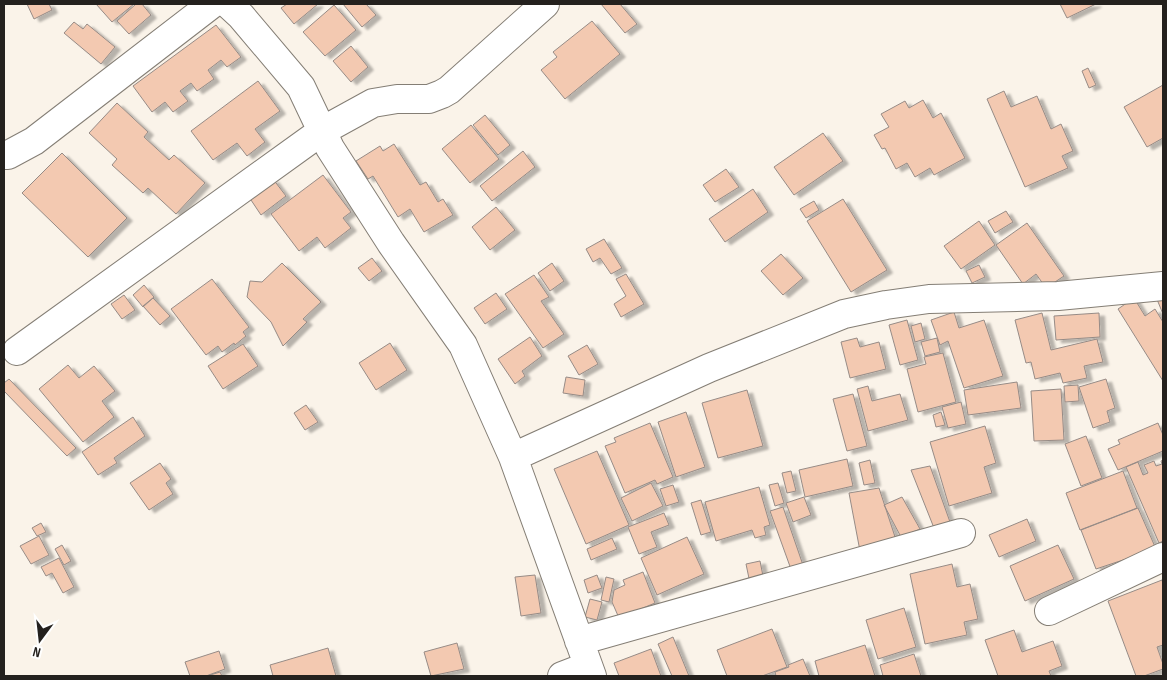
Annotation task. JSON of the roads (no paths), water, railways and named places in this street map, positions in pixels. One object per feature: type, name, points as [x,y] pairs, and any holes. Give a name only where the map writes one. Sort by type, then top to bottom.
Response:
[{"type":"street","points":[[4,155],[8,155],[34,141],[212,4]]},
{"type":"street","points":[[228,4],[241,16],[300,87],[330,148],[386,235],[463,346],[513,457],[586,661]]},
{"type":"street","points":[[17,351],[322,130],[373,103],[397,99],[429,99],[442,94],[545,4]]},
{"type":"street","points":[[513,457],[709,368],[844,314],[928,299],[1058,296],[1163,286]]},
{"type":"street","points":[[562,676],[586,661],[961,533]]},
{"type":"street","points":[[1049,611],[1163,557]]}]
